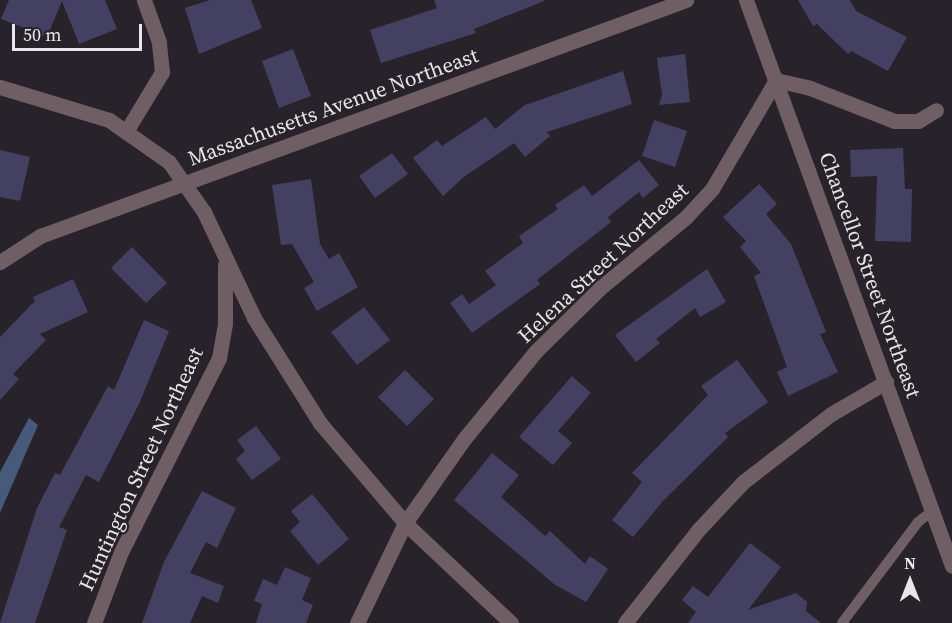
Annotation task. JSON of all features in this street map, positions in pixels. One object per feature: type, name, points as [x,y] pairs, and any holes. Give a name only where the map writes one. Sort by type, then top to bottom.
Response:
[{"type":"street","points":[[127,130],[162,72],[159,42],[144,0]]},
{"type":"street","name":"Massachusetts Avenue Northeast","points":[[0,262],[40,236],[686,0]]},
{"type":"street","name":"Chancellor Street Northeast","points":[[746,0],[952,566]]},
{"type":"street","points":[[776,80],[820,92],[894,121],[918,121],[936,110]]},
{"type":"street","name":"Helena Street Northeast","points":[[357,623],[405,523],[464,439],[537,351],[600,288],[686,217],[712,189],[776,80]]},
{"type":"street","points":[[0,87],[94,114],[127,130],[169,162],[187,183],[254,318],[320,423],[405,523],[511,623]]},
{"type":"street","name":"Huntington Street Northeast","points":[[94,623],[121,552],[170,452],[201,399],[219,358],[225,313],[225,260]]},
{"type":"street","points":[[625,623],[699,529],[743,482],[831,414],[886,382]]},
{"type":"lane","points":[[842,623],[911,531],[932,511]]},
{"type":"water","points":[[29,418],[38,425],[0,513],[0,472]]},
{"type":"building","points":[[9,0],[105,0],[117,29],[79,44],[62,1],[47,37],[1,19]]},
{"type":"building","points":[[210,0],[251,0],[262,28],[199,54],[185,8]]},
{"type":"building","points":[[434,0],[544,1],[474,29],[476,33],[381,63],[370,30],[437,8]]},
{"type":"building","points":[[798,0],[850,0],[856,11],[907,37],[888,71],[851,51],[848,54],[817,24],[813,26]]},
{"type":"building","points":[[293,49],[311,96],[279,108],[262,61]]},
{"type":"building","points":[[685,54],[690,102],[659,105],[662,95],[657,58]]},
{"type":"building","points":[[623,71],[632,104],[547,132],[550,136],[525,157],[514,143],[465,176],[443,196],[413,158],[437,140],[442,146],[486,117],[495,129],[525,105]]},
{"type":"building","points":[[654,120],[687,131],[675,167],[642,156]]},
{"type":"building","points":[[903,148],[905,189],[912,189],[911,242],[875,241],[877,176],[851,177],[850,150]]},
{"type":"building","points":[[0,150],[30,157],[20,201],[0,197]]},
{"type":"building","points":[[392,153],[408,174],[375,198],[359,176]]},
{"type":"building","points":[[639,160],[659,185],[643,198],[639,192],[608,217],[611,222],[537,280],[540,284],[472,333],[450,303],[462,294],[469,304],[496,285],[485,271],[523,243],[519,236],[558,209],[555,205],[584,185],[592,196]]},
{"type":"building","points":[[311,179],[320,244],[329,259],[339,253],[358,287],[317,311],[304,288],[314,282],[292,244],[281,245],[272,185]]},
{"type":"building","points":[[759,184],[777,204],[766,214],[791,244],[826,332],[820,334],[838,372],[788,396],[777,372],[787,367],[754,276],[761,273],[740,247],[746,241],[723,217]]},
{"type":"building","points":[[132,247],[167,283],[146,303],[111,268]]},
{"type":"building","points":[[707,269],[726,302],[700,317],[695,308],[656,339],[660,343],[636,362],[615,335]]},
{"type":"building","points":[[73,279],[88,312],[40,334],[46,340],[13,374],[19,379],[0,400],[0,337],[35,301],[33,297]]},
{"type":"building","points":[[364,307],[390,340],[357,365],[331,332]]},
{"type":"building","points":[[144,320],[169,331],[139,404],[99,482],[86,475],[59,527],[67,530],[35,623],[0,623],[37,508],[55,473],[60,475],[108,386],[114,390]]},
{"type":"building","points":[[737,360],[768,402],[725,433],[728,437],[663,501],[633,537],[612,520],[642,482],[632,473],[708,395],[701,386]]},
{"type":"building","points":[[405,370],[434,399],[407,426],[378,397]]},
{"type":"building","points":[[572,376],[591,393],[558,431],[572,443],[553,465],[519,437]]},
{"type":"building","points":[[256,426],[281,459],[252,480],[236,459],[245,451],[237,440]]},
{"type":"building","points":[[492,453],[519,475],[501,497],[545,536],[550,531],[585,564],[590,556],[608,569],[586,602],[554,584],[454,500]]},
{"type":"building","points":[[202,491],[236,508],[217,548],[206,542],[190,573],[224,586],[218,603],[202,596],[190,623],[142,623],[164,562]]},
{"type":"building","points":[[312,494],[349,539],[318,565],[290,531],[300,522],[291,511]]},
{"type":"building","points":[[750,543],[781,567],[748,610],[796,593],[807,602],[806,611],[821,623],[688,623],[696,612],[682,600],[693,586],[708,597]]},
{"type":"building","points":[[285,567],[311,578],[302,600],[313,605],[306,623],[256,623],[262,604],[254,601],[263,579],[277,585]]}]
